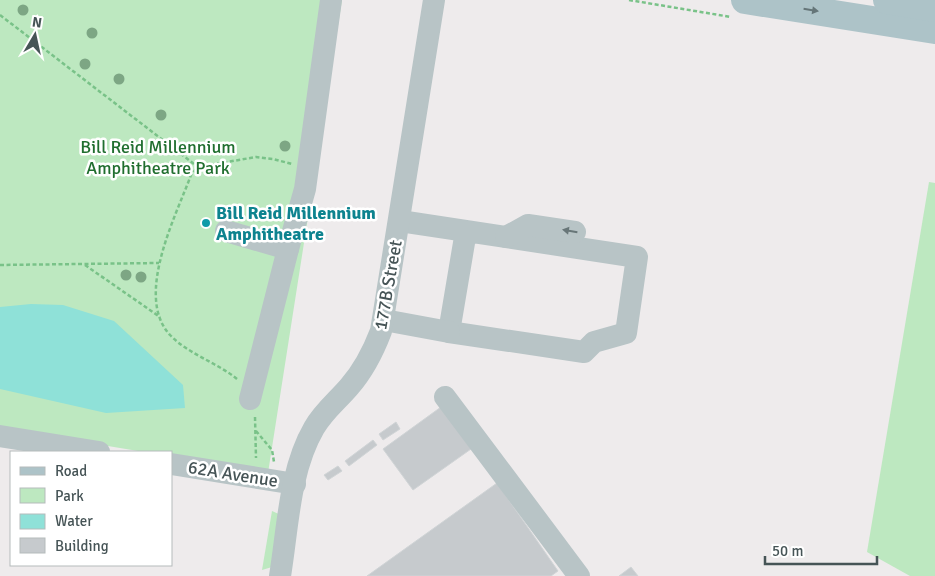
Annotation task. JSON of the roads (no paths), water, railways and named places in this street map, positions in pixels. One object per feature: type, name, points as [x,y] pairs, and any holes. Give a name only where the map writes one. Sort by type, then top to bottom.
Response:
[{"type":"main road","points":[[746,0],[935,30]]},
{"type":"main road","points":[[887,0],[935,8]]},
{"type":"street","points":[[250,399],[288,249],[301,208],[331,0]]},
{"type":"street","name":"177B Street","points":[[280,576],[294,484],[304,447],[315,426],[366,365],[378,340],[384,320],[434,0]]},
{"type":"street","points":[[384,320],[449,332],[584,352],[594,342],[626,333],[636,257],[400,220]]},
{"type":"street","points":[[449,332],[466,231]]},
{"type":"street","points":[[226,232],[288,249]]},
{"type":"street","points":[[446,397],[580,576]]},
{"type":"street","points":[[0,436],[93,451]]},
{"type":"street","name":"62A Avenue","points":[[172,464],[294,484]]},
{"type":"water","points":[[31,304],[63,305],[114,321],[183,385],[185,408],[106,413],[0,389],[0,307]]},
{"type":"place","name":"Bill Reid Millennium Amphitheatre","points":[[206,223]]},
{"type":"park label","name":"Bill Reid Millennium Amphitheatre Park","points":[[158,157]]}]
